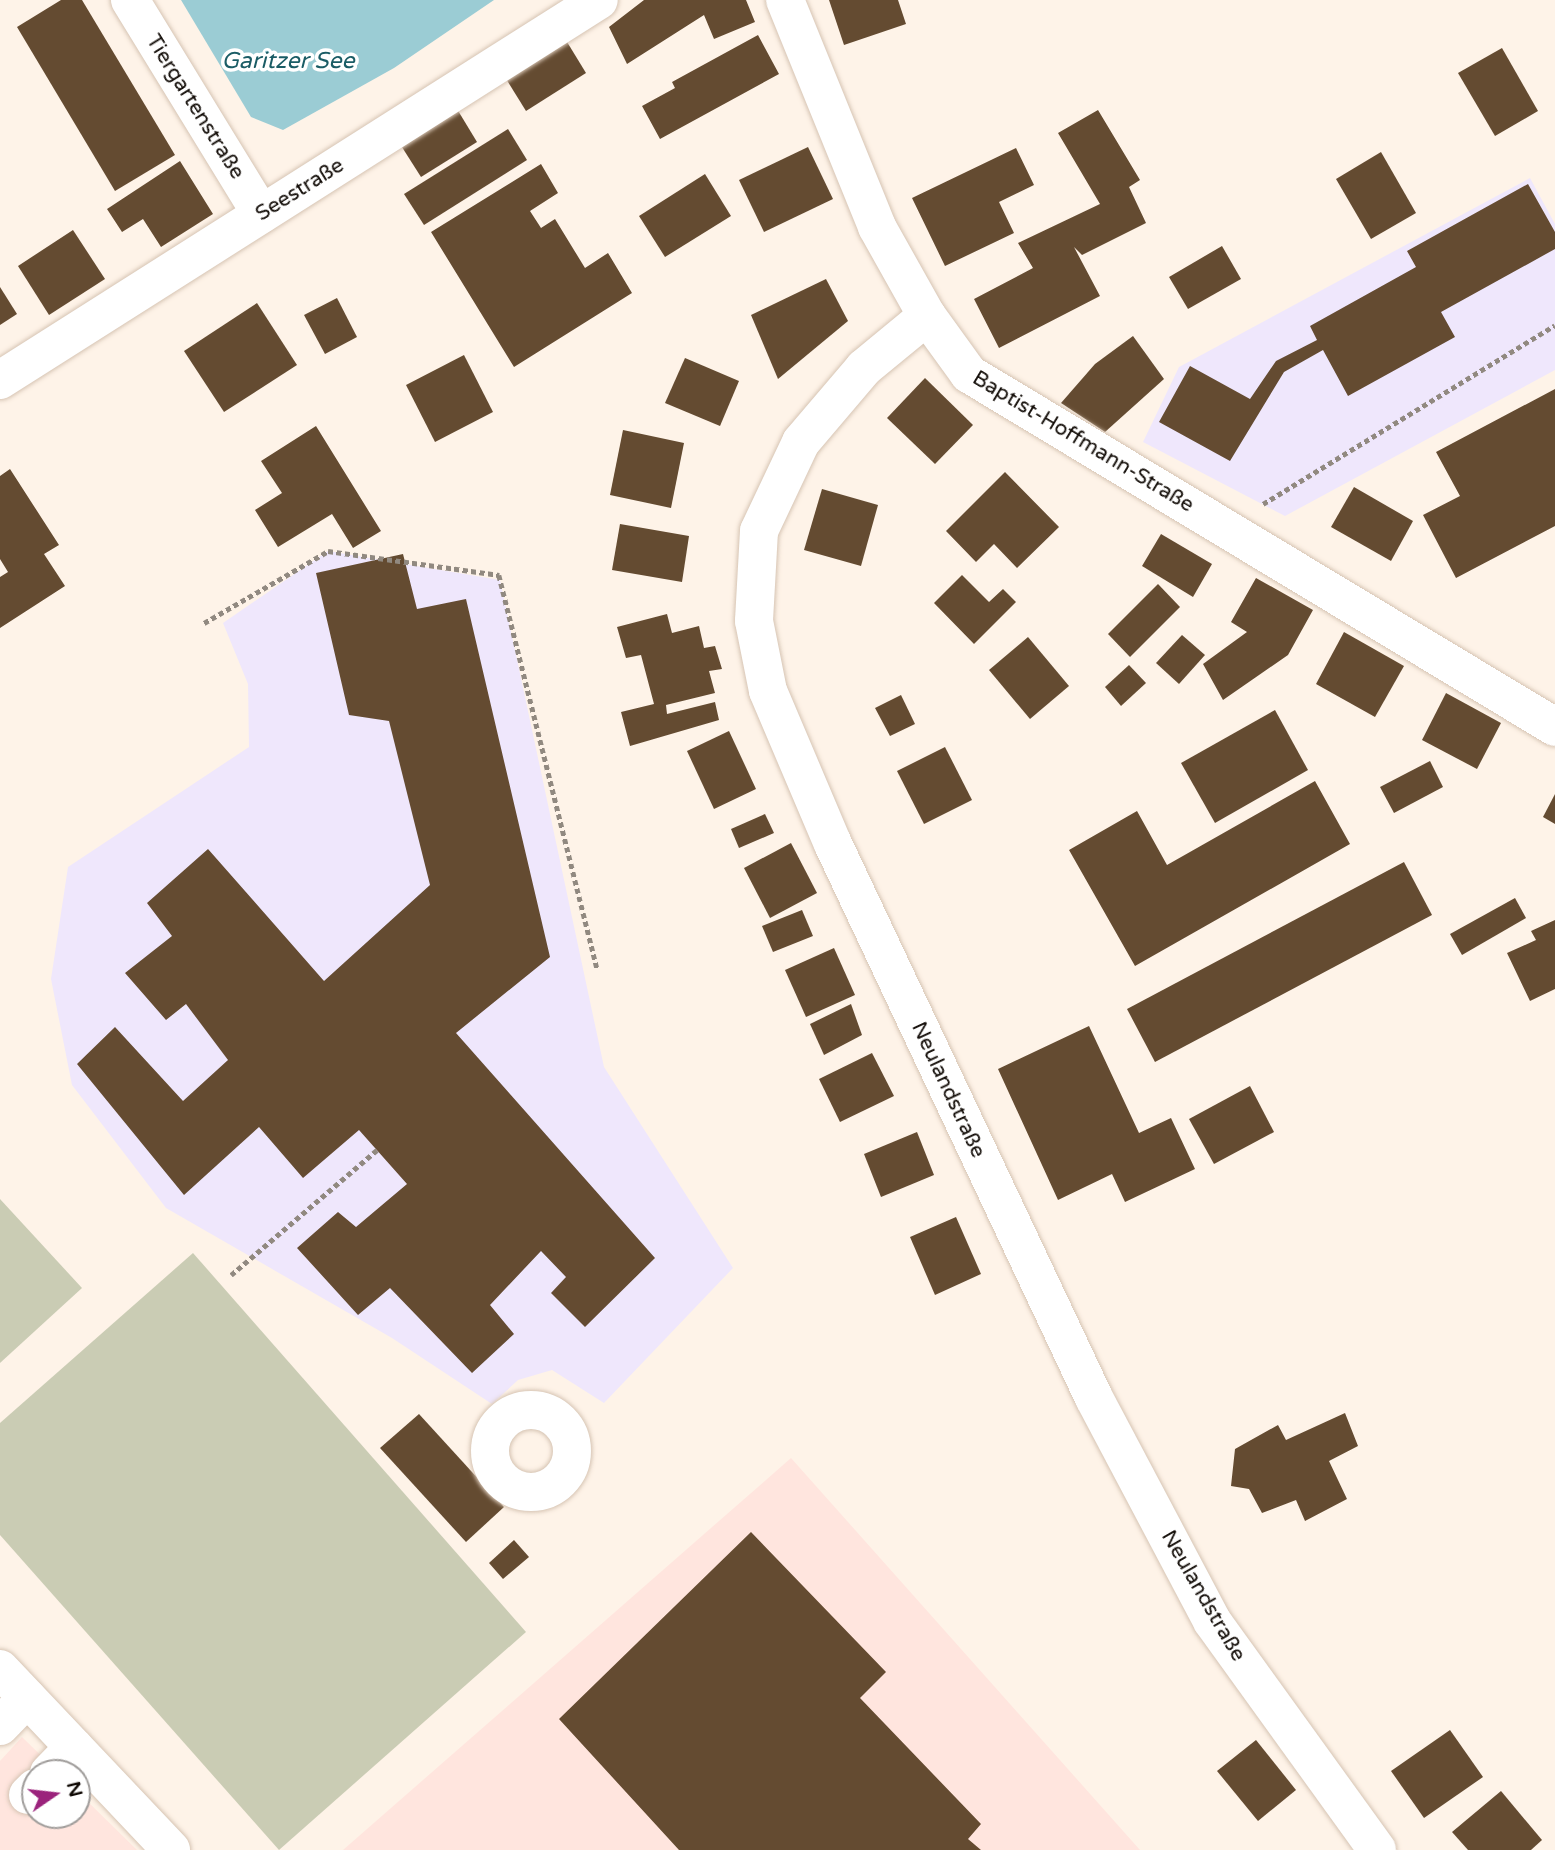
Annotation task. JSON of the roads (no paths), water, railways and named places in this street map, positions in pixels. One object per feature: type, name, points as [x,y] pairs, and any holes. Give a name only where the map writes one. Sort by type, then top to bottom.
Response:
[{"type":"street","name":"Tiergartenstraße","points":[[130,0],[261,214]]},
{"type":"street","name":"Seestraße","points":[[0,380],[599,0]]},
{"type":"street","name":"Baptist-Hoffmann-Straße","points":[[785,0],[877,227],[927,316],[969,374],[1555,727]]},
{"type":"street","name":"Neulandstraße","points":[[927,316],[864,368],[801,442],[759,531],[754,621],[768,691],[833,844],[1094,1398],[1212,1621],[1377,1850]]},
{"type":"street","points":[[0,1669],[27,1698],[42,1759]]},
{"type":"street","points":[[0,1726],[27,1698]]},
{"type":"street","points":[[91,1803],[171,1850]]},
{"type":"water","name":"Garitzer See","points":[[181,0],[494,0],[394,68],[283,130],[251,117]]}]
